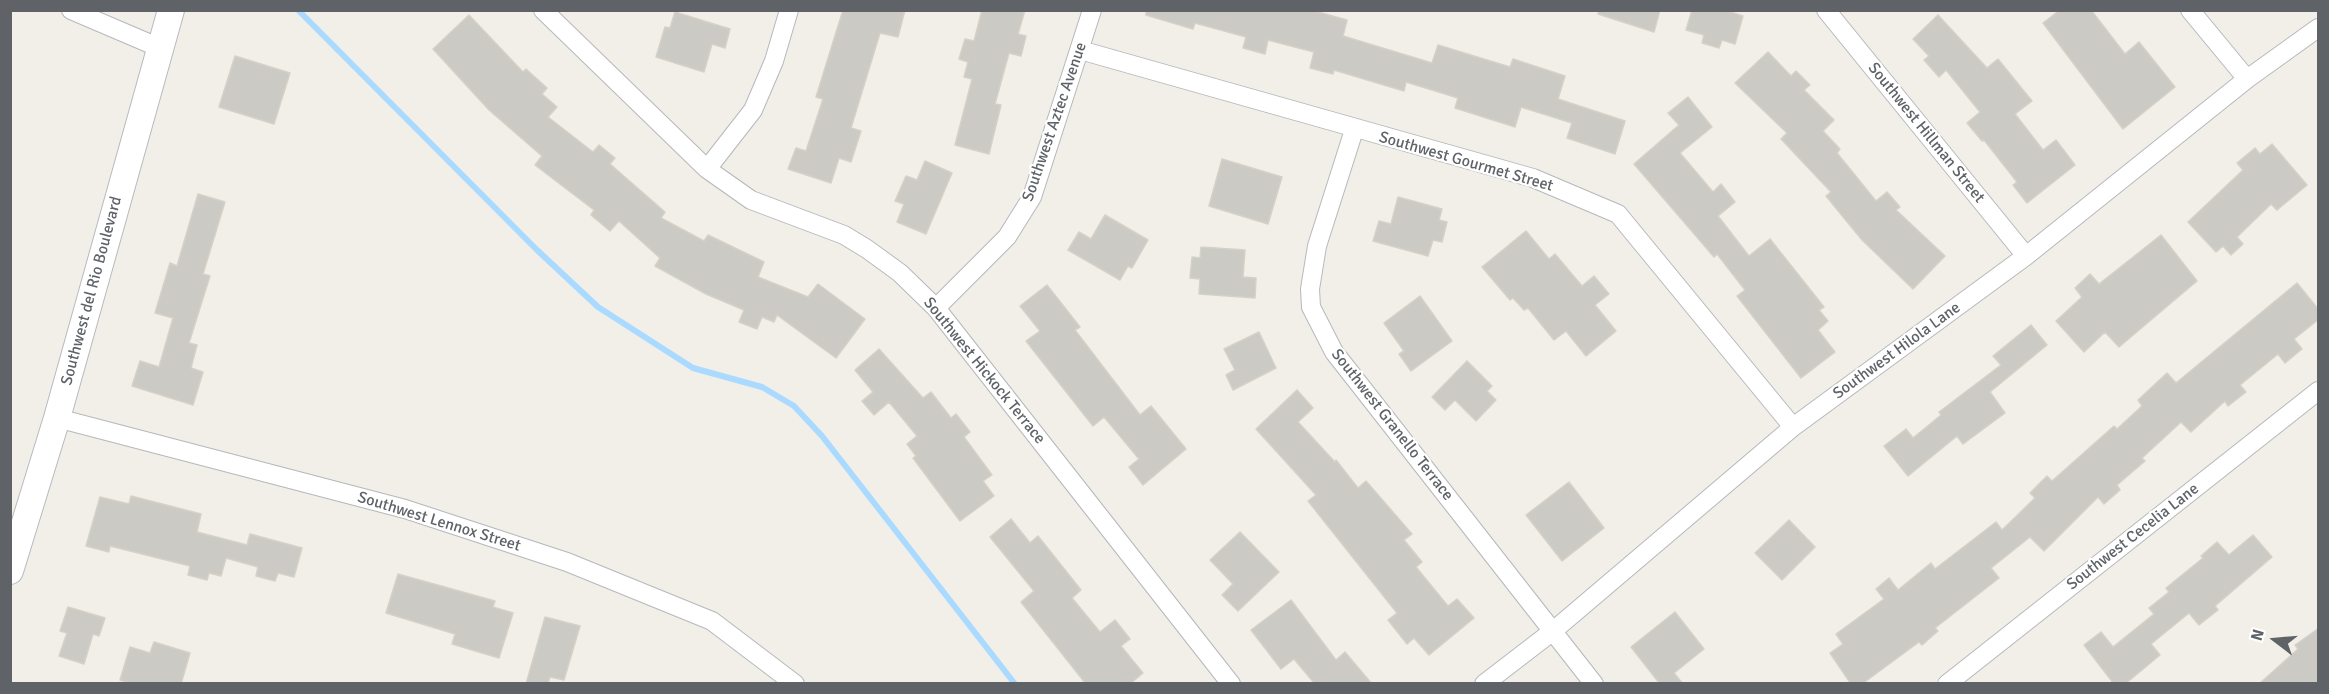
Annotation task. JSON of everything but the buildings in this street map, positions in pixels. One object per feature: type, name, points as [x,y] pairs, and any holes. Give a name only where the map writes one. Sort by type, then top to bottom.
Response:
[{"type":"street","points":[[71,10],[160,48]]},
{"type":"street","name":"Southwest del Rio Boulevard","points":[[10,572],[57,418],[171,10]]},
{"type":"street","name":"Southwest Hickock Terrace","points":[[543,10],[707,169],[751,201],[844,235],[900,273],[936,308],[1231,684]]},
{"type":"street","points":[[707,169],[753,111],[774,61],[789,10]]},
{"type":"street","name":"Southwest Aztec Avenue","points":[[936,308],[1007,237],[1032,197],[1092,10]]},
{"type":"street","name":"Southwest Hillman Street","points":[[1826,10],[2026,256]]},
{"type":"street","points":[[2190,10],[2247,79]]},
{"type":"street","name":"Southwest Hilola Lane","points":[[1484,684],[1553,631],[1794,428],[2026,256],[2247,79],[2319,28]]},
{"type":"street","name":"Southwest Gourmet Street","points":[[1080,50],[1353,130],[1533,178],[1618,214],[1794,428]]},
{"type":"street","name":"Southwest Granello Terrace","points":[[1353,130],[1317,246],[1310,289],[1311,308],[1334,352],[1594,684]]},
{"type":"street","name":"Southwest Cecelia Lane","points":[[1947,684],[2319,391]]},
{"type":"street","name":"Southwest Lennox Street","points":[[57,418],[405,509],[567,562],[712,621],[795,684]]},
{"type":"waterway","points":[[298,10],[537,250],[598,307],[693,368],[762,387],[794,406],[822,436],[1015,684]]}]
